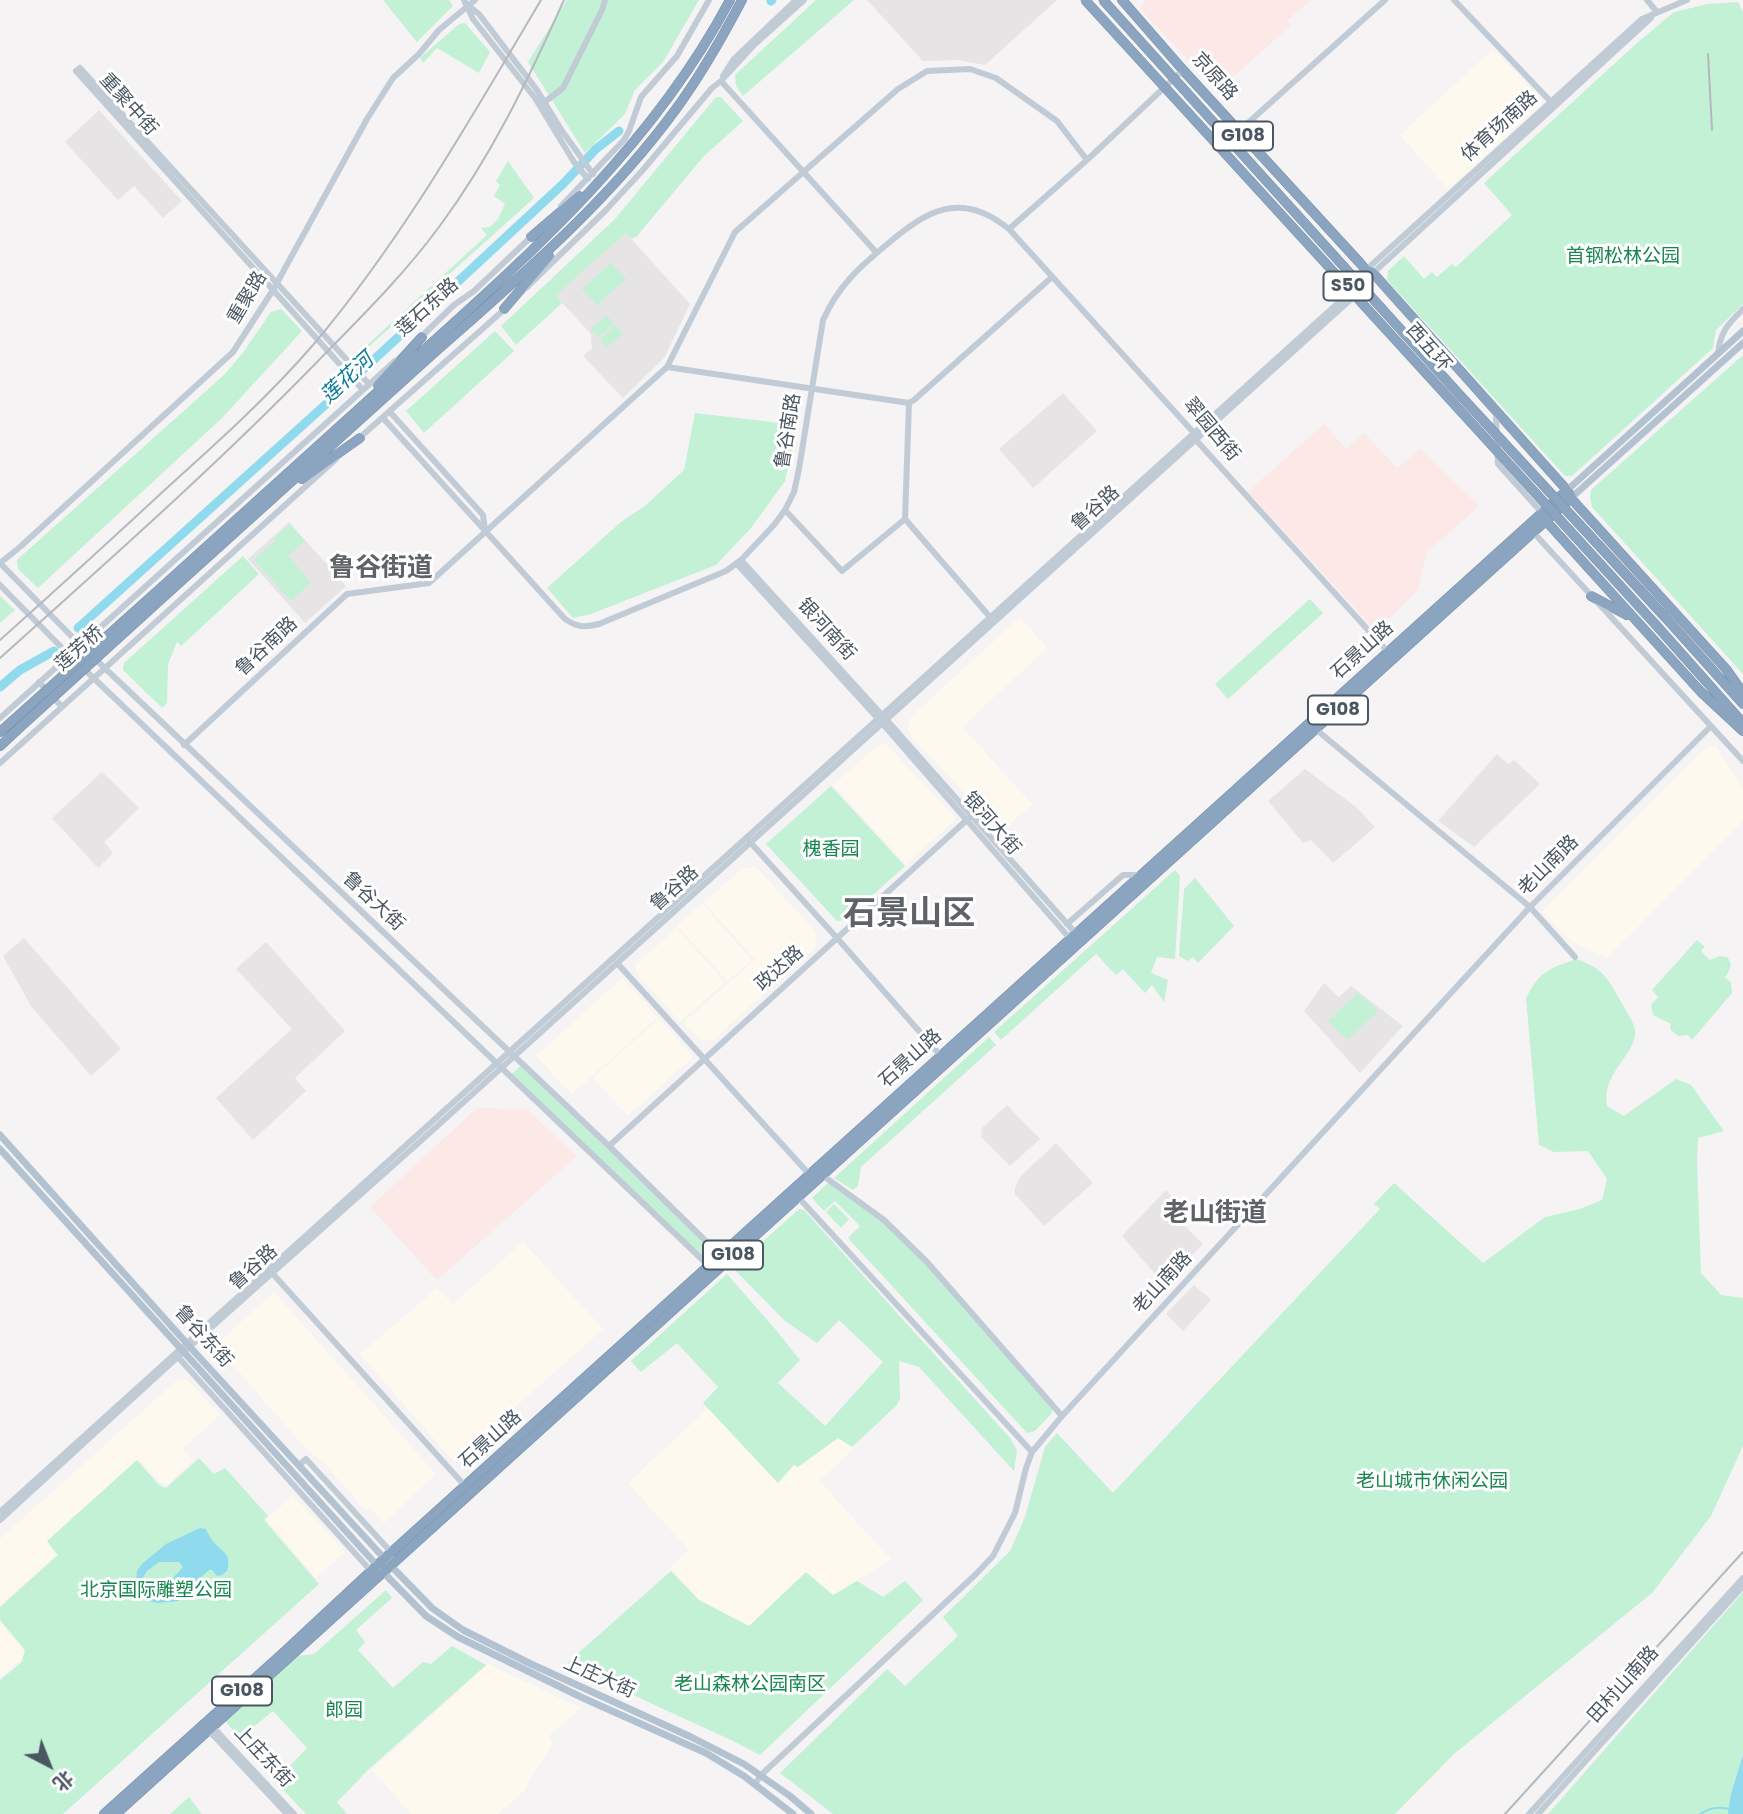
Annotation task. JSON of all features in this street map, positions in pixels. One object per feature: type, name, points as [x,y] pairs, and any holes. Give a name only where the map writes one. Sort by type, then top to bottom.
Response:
[{"type":"highway","name":"莲石东路","points":[[166,589],[344,422],[504,278],[571,212],[666,102],[717,25],[728,0]]},
{"type":"highway","name":"莲石东路","points":[[166,589],[266,505],[579,219],[616,181],[675,110],[744,0]]},
{"type":"highway","name":"西五环","points":[[1085,0],[1743,723]]},
{"type":"highway","name":"西五环","points":[[1103,0],[1743,704]]},
{"type":"highway","name":"京原路","points":[[1122,0],[1568,494]]},
{"type":"highway","points":[[531,237],[607,172]]},
{"type":"highway","points":[[504,309],[579,219]]},
{"type":"highway","name":"京原路","points":[[1370,274],[1496,418],[1568,494]]},
{"type":"highway","points":[[344,422],[422,337]]},
{"type":"highway","points":[[266,505],[360,438]]},
{"type":"highway","points":[[1568,494],[1726,669],[1743,693]]},
{"type":"highway","name":"石景山路","points":[[724,1259],[809,1174],[1076,940],[1141,875],[1313,727],[1388,652],[1568,494]]},
{"type":"highway","points":[[1544,517],[1701,692],[1743,731]]},
{"type":"highway","name":"石景山路","points":[[116,1814],[207,1726],[466,1487],[712,1269],[798,1197],[1076,940],[1533,532],[1544,517]]},
{"type":"highway","name":"莲芳桥","points":[[12,727],[166,589]]},
{"type":"highway","points":[[1591,596],[1635,619]]},
{"type":"highway","points":[[0,732],[12,727]]},
{"type":"highway","points":[[0,746],[12,727]]},
{"type":"highway","name":"石景山路","points":[[383,1564],[712,1269]]},
{"type":"highway","name":"石景山路","points":[[104,1814],[207,1726]]},
{"type":"main road","name":"石景山路","points":[[1568,494],[1743,331]]},
{"type":"main road","name":"石景山路","points":[[1568,494],[1743,343]]},
{"type":"main road","name":"鲁谷东街","points":[[0,1135],[184,1349],[299,1465],[383,1564]]},
{"type":"main road","name":"鲁谷东街","points":[[0,1149],[383,1564]]},
{"type":"main road","name":"上庄大街","points":[[383,1564],[427,1604],[463,1630],[744,1764],[811,1814]]},
{"type":"main road","name":"上庄大街","points":[[383,1564],[426,1616],[458,1637],[583,1698],[706,1753],[755,1784],[793,1814]]},
{"type":"street","points":[[542,104],[563,88],[605,0]]},
{"type":"street","name":"莲石东路","points":[[0,718],[364,384],[422,337],[454,304],[474,291],[531,237],[624,140],[641,97],[677,56],[709,0]]},
{"type":"street","points":[[721,81],[723,73],[734,59],[796,0]]},
{"type":"street","points":[[0,763],[504,309],[605,211],[712,88],[804,0]]},
{"type":"street","points":[[1239,131],[1385,0]]},
{"type":"street","points":[[1454,0],[1553,104]]},
{"type":"street","points":[[1647,0],[1657,12]]},
{"type":"street","name":"体育场南路","points":[[1370,274],[1553,104],[1657,12],[1687,0]]},
{"type":"street","points":[[469,1],[537,90],[542,104],[589,175]]},
{"type":"street","name":"重聚路","points":[[0,563],[233,352],[275,287],[393,78],[469,1]]},
{"type":"street","name":"重聚中街","points":[[275,287],[80,68],[76,71],[364,384]]},
{"type":"street","name":"鲁谷南路","points":[[184,744],[347,594],[429,583],[667,366],[735,232],[898,89],[927,71],[970,69],[996,78],[1057,121],[1087,160]]},
{"type":"street","points":[[1009,229],[1183,69]]},
{"type":"street","points":[[721,81],[876,253]]},
{"type":"street","name":"鲁谷南路","points":[[485,532],[565,619],[576,626],[586,628],[726,572],[739,562],[786,510],[797,481],[823,320],[841,286],[876,253],[926,215],[952,208],[964,208],[981,212],[1000,221],[1009,229]]},
{"type":"street","name":"翠园西街","points":[[1009,229],[1388,652]]},
{"type":"street","name":"鲁谷路","points":[[512,1054],[617,963],[990,617],[1363,277],[1370,274]]},
{"type":"street","name":"鲁谷路","points":[[0,1520],[184,1349],[272,1273],[882,719],[1196,440],[1370,274]]},
{"type":"street","points":[[667,366],[909,402],[1052,277]]},
{"type":"street","points":[[1718,354],[1723,331],[1743,309]]},
{"type":"street","points":[[909,402],[905,519],[990,617]]},
{"type":"street","points":[[390,412],[483,515],[485,532]]},
{"type":"street","points":[[383,418],[485,532]]},
{"type":"street","points":[[1496,418],[1498,464],[1544,517]]},
{"type":"street","points":[[786,510],[842,571],[905,519]]},
{"type":"street","points":[[1533,532],[1743,761]]},
{"type":"street","name":"银河南街","points":[[739,562],[882,719]]},
{"type":"street","name":"鲁谷大街","points":[[0,563],[81,646],[609,1146],[724,1259]]},
{"type":"street","name":"鲁谷大街","points":[[0,585],[69,656],[712,1269]]},
{"type":"street","points":[[40,626],[50,626],[52,616]]},
{"type":"street","points":[[114,616],[136,639]]},
{"type":"street","points":[[39,682],[62,707]]},
{"type":"street","name":"银河大街","points":[[882,719],[1076,940]]},
{"type":"street","name":"老山南路","points":[[755,1784],[761,1775],[993,1556],[1015,1513],[1032,1452],[1062,1416],[1530,907],[1711,726]]},
{"type":"street","points":[[1313,727],[1530,907],[1575,957]]},
{"type":"street","name":"银河大街","points":[[969,818],[1067,924],[1076,940]]},
{"type":"street","name":"政达路","points":[[609,1146],[969,818]]},
{"type":"street","points":[[750,842],[941,1056]]},
{"type":"street","points":[[1067,924],[1123,875],[1141,875]]},
{"type":"street","points":[[617,963],[809,1174]]},
{"type":"street","name":"鲁谷路","points":[[0,1512],[499,1066]]},
{"type":"street","points":[[0,1149],[9,1145]]},
{"type":"street","points":[[822,1175],[884,1220],[927,1262],[1062,1416]]},
{"type":"street","points":[[798,1197],[1032,1452]]},
{"type":"street","points":[[272,1273],[466,1487]]},
{"type":"street","points":[[299,1465],[306,1459],[383,1564]]},
{"type":"street","name":"田村山南路","points":[[1529,1814],[1743,1578]]},
{"type":"street","name":"田村山南路","points":[[1538,1814],[1743,1586]]},
{"type":"street","name":"上庄东街","points":[[207,1726],[287,1814]]},
{"type":"street","name":"上庄东街","points":[[207,1726],[294,1814]]},
{"type":"shaded area","points":[[867,0],[1057,0],[985,65],[958,60],[923,61]]},
{"type":"shaded area","points":[[1146,0],[1311,0],[1287,21],[1291,25],[1217,91],[1140,9]]},
{"type":"shaded area","points":[[1493,49],[1540,98],[1542,104],[1448,189],[1400,135]]},
{"type":"shaded area","points":[[99,110],[182,201],[163,218],[134,186],[118,200],[65,142]]},
{"type":"shaded area","points":[[626,233],[690,304],[664,358],[623,398],[583,356],[592,348],[591,334],[555,295]]},
{"type":"shaded area","points":[[1063,393],[1097,431],[1033,488],[999,449]]},
{"type":"shaded area","points":[[1324,424],[1346,449],[1364,433],[1397,468],[1421,449],[1479,506],[1427,552],[1417,591],[1376,631],[1248,492]]},
{"type":"shaded area","points":[[289,522],[346,586],[305,623],[248,559]]},
{"type":"shaded area","points":[[1020,617],[1047,648],[962,727],[1032,804],[1001,832],[907,729],[911,717]]},
{"type":"shaded area","points":[[880,744],[887,745],[955,818],[906,864],[833,785]]},
{"type":"shaded area","points":[[1709,745],[1716,746],[1743,788],[1743,821],[1607,958],[1571,941],[1542,912]]},
{"type":"shaded area","points":[[1497,754],[1508,764],[1514,760],[1540,784],[1474,847],[1438,821]]},
{"type":"shaded area","points":[[1305,769],[1356,807],[1375,827],[1333,863],[1311,840],[1303,843],[1268,801]]},
{"type":"shaded area","points":[[102,772],[139,808],[104,842],[113,853],[98,868],[52,818]]},
{"type":"shaded area","points":[[756,867],[816,932],[815,948],[713,1040],[701,1040],[684,1022],[755,960],[704,902],[742,869]]},
{"type":"shaded area","points":[[702,903],[752,960],[727,981],[677,926]]},
{"type":"shaded area","points":[[677,928],[725,982],[680,1022],[638,975],[635,965]]},
{"type":"shaded area","points":[[24,938],[121,1049],[91,1076],[31,1006],[3,956]]},
{"type":"shaded area","points":[[266,942],[345,1031],[295,1078],[306,1091],[253,1140],[216,1098],[292,1029],[236,969]]},
{"type":"shaded area","points":[[622,978],[658,1017],[572,1094],[536,1056]]},
{"type":"shaded area","points":[[1324,983],[1339,997],[1351,986],[1403,1026],[1360,1073],[1304,1011]]},
{"type":"shaded area","points":[[659,1018],[693,1057],[628,1116],[593,1078]]},
{"type":"shaded area","points":[[1007,1105],[1040,1139],[1010,1166],[981,1137],[982,1128]]},
{"type":"shaded area","points":[[477,1108],[527,1110],[577,1156],[437,1280],[370,1207]]},
{"type":"shaded area","points":[[1056,1143],[1093,1183],[1044,1226],[1015,1194],[1015,1188],[1020,1177]]},
{"type":"shaded area","points":[[1166,1190],[1190,1216],[1184,1225],[1203,1244],[1164,1284],[1122,1236]]},
{"type":"shaded area","points":[[523,1242],[603,1329],[454,1462],[360,1354],[437,1288],[453,1304]]},
{"type":"shaded area","points":[[1194,1285],[1211,1300],[1183,1331],[1166,1314]]},
{"type":"shaded area","points":[[274,1292],[436,1474],[384,1523],[370,1508],[366,1511],[322,1461],[308,1451],[219,1349],[220,1341]]},
{"type":"shaded area","points":[[186,1379],[220,1415],[183,1448],[193,1460],[168,1484],[161,1483],[140,1460],[47,1542],[56,1555],[0,1605],[0,1539],[176,1381]]},
{"type":"shaded area","points":[[708,1408],[777,1483],[794,1465],[798,1467],[839,1437],[854,1449],[819,1481],[891,1559],[833,1596],[806,1573],[749,1626],[699,1600],[670,1568],[689,1550],[628,1483]]},
{"type":"shaded area","points":[[293,1495],[345,1552],[316,1578],[266,1519]]},
{"type":"shaded area","points":[[0,1622],[26,1654],[1,1677],[0,1677]]},
{"type":"shaded area","points":[[488,1664],[581,1708],[549,1736],[553,1742],[523,1792],[498,1814],[411,1814],[372,1770]]},
{"type":"green space","points":[[383,0],[449,0],[453,6],[417,42]]},
{"type":"green space","points":[[567,0],[699,0],[663,62],[635,90],[625,114],[585,153],[528,62]]},
{"type":"green space","points":[[816,0],[854,0],[743,96],[736,86],[735,75]]},
{"type":"green space","name":"首钢松林公园","points":[[1738,2],[1743,12],[1743,304],[1716,330],[1713,348],[1572,476],[1565,476],[1387,280],[1388,271],[1404,256],[1424,279],[1432,272],[1437,277],[1452,264],[1456,267],[1512,215],[1484,183],[1674,12],[1708,4]]},
{"type":"green space","points":[[465,23],[490,52],[479,73],[437,48],[423,63],[420,58],[459,24]]},
{"type":"green space","points":[[716,97],[721,97],[743,121],[704,156],[637,236],[632,239],[626,233],[556,295],[562,303],[516,345],[501,326],[615,219]]},
{"type":"green space","points":[[508,161],[534,198],[354,360],[353,358],[487,235],[481,228],[490,227],[498,219],[505,204],[494,196],[500,185],[496,181]]},
{"type":"green space","points":[[611,263],[626,279],[597,305],[582,289]]},
{"type":"green space","points":[[281,309],[302,331],[222,418],[38,588],[18,569],[17,560],[225,374],[271,312]]},
{"type":"green space","points":[[606,315],[614,323],[598,337],[591,329]]},
{"type":"green space","points":[[615,325],[623,333],[607,347],[600,339]]},
{"type":"green space","points":[[495,331],[514,351],[424,433],[406,411]]},
{"type":"green space","points":[[1743,355],[1743,674],[1592,507],[1590,498],[1591,490]]},
{"type":"green space","points":[[695,413],[797,425],[785,481],[751,528],[716,565],[591,614],[573,618],[547,588],[684,470]]},
{"type":"green space","points":[[290,524],[305,541],[288,556],[311,582],[291,601],[254,560]]},
{"type":"green space","points":[[243,556],[259,574],[181,646],[177,642],[168,664],[167,703],[162,708],[123,670],[124,663]]},
{"type":"green space","points":[[0,596],[15,610],[0,623]]},
{"type":"green space","points":[[1310,599],[1323,613],[1228,699],[1215,684]]},
{"type":"green space","name":"槐香园","points":[[831,786],[905,866],[845,920],[837,921],[766,844]]},
{"type":"green space","points":[[1175,870],[1180,876],[1175,959],[1157,957],[1151,973],[1168,980],[1164,1002],[1152,985],[1145,993],[1123,969],[1116,975],[1096,954],[1001,1040],[994,1032]]},
{"type":"green space","points":[[1195,878],[1234,926],[1198,963],[1193,957],[1188,961],[1179,956],[1184,889]]},
{"type":"green space","points":[[1697,940],[1705,947],[1701,951],[1710,960],[1720,956],[1729,960],[1730,967],[1725,978],[1731,982],[1732,993],[1692,1040],[1688,1035],[1678,1036],[1670,1029],[1671,1024],[1653,1015],[1651,1005],[1658,997],[1652,990]]},
{"type":"green space","name":"老山城市休闲公园","points":[[1577,959],[1604,976],[1629,1015],[1635,1030],[1631,1047],[1609,1083],[1607,1106],[1624,1116],[1676,1079],[1691,1085],[1724,1131],[1698,1138],[1701,1273],[1721,1295],[1743,1298],[1743,1446],[1711,1516],[1652,1593],[1454,1754],[1395,1814],[833,1814],[780,1773],[887,1669],[905,1686],[958,1636],[943,1617],[1010,1551],[1025,1517],[1045,1447],[1057,1433],[1113,1493],[1380,1209],[1374,1204],[1394,1183],[1483,1263],[1545,1217],[1580,1209],[1602,1200],[1607,1179],[1588,1151],[1554,1152],[1539,1145],[1526,998],[1546,972]]},
{"type":"green space","points":[[1358,993],[1378,1011],[1347,1040],[1328,1021]]},
{"type":"green space","points":[[989,1037],[996,1045],[861,1167],[858,1186],[853,1190],[834,1178]]},
{"type":"green space","points":[[520,1066],[710,1249],[707,1256],[701,1255],[512,1074]]},
{"type":"green space","points":[[828,1183],[883,1222],[926,1265],[1052,1408],[1052,1413],[1035,1431],[1027,1433],[848,1238],[860,1226],[835,1201],[824,1211],[812,1198]]},
{"type":"green space","points":[[834,1204],[849,1219],[841,1228],[826,1212]]},
{"type":"green space","points":[[799,1209],[804,1210],[1010,1438],[1017,1450],[1014,1471],[919,1367],[899,1361],[900,1399],[897,1405],[852,1447],[838,1438],[798,1467],[794,1465],[778,1483],[703,1403],[718,1387],[677,1343],[641,1372],[631,1361],[727,1274],[800,1360],[778,1383],[825,1426],[883,1362],[839,1320],[817,1343],[785,1321],[733,1268]]},
{"type":"green space","name":"北京国际雕塑公园","points":[[199,1458],[214,1474],[225,1468],[268,1516],[264,1520],[319,1584],[63,1814],[0,1814],[0,1680],[22,1662],[25,1650],[0,1620],[0,1607],[58,1555],[47,1541],[137,1460],[159,1485],[166,1488]]},
{"type":"green space","name":"老山森林公园南区","points":[[671,1571],[699,1600],[749,1626],[806,1572],[833,1595],[857,1581],[883,1597],[905,1581],[923,1600],[760,1755],[567,1663]]},
{"type":"green space","name":"郎园","points":[[386,1590],[392,1598],[356,1630],[365,1642],[358,1650],[393,1688],[423,1662],[431,1664],[452,1646],[486,1665],[369,1769],[337,1802],[347,1814],[306,1814],[275,1781],[307,1748],[273,1711],[240,1738],[224,1720],[297,1656],[314,1654]]},
{"type":"green space","points":[[1743,1592],[1743,1814],[1548,1814]]},
{"type":"green space","points":[[189,1797],[202,1814],[170,1814]]},
{"type":"water","points":[[200,1528],[206,1529],[227,1556],[227,1571],[217,1576],[209,1570],[178,1601],[149,1601],[139,1591],[137,1571],[166,1544]],"holes":[[[159,1562],[179,1562],[183,1567],[172,1579],[174,1586],[170,1594],[154,1598],[145,1590],[142,1579],[147,1571]]]},
{"type":"water","points":[[1743,1755],[1743,1814],[1728,1814],[1731,1794]]},
{"type":"waterway","name":"莲花河","points":[[78,628],[324,406],[563,184],[596,149],[619,131]]},
{"type":"waterway","name":"莲花河","points":[[0,687],[20,670],[54,651]]},
{"type":"waterway","points":[[1700,1814],[1714,1808],[1729,1809]]},
{"type":"railway","points":[[0,640],[225,435],[313,345],[406,221],[541,0]]},
{"type":"railway","points":[[0,658],[241,438],[350,329],[411,263],[458,200],[492,146],[564,0]]},
{"type":"railway","points":[[1708,54],[1712,130]]},
{"type":"railway","points":[[1505,1814],[1743,1552]]},
{"type":"district","name":"鲁谷街道","points":[[381,569]]},
{"type":"district","name":"石景山区","points":[[909,916]]},
{"type":"district","name":"老山街道","points":[[1215,1214]]}]
